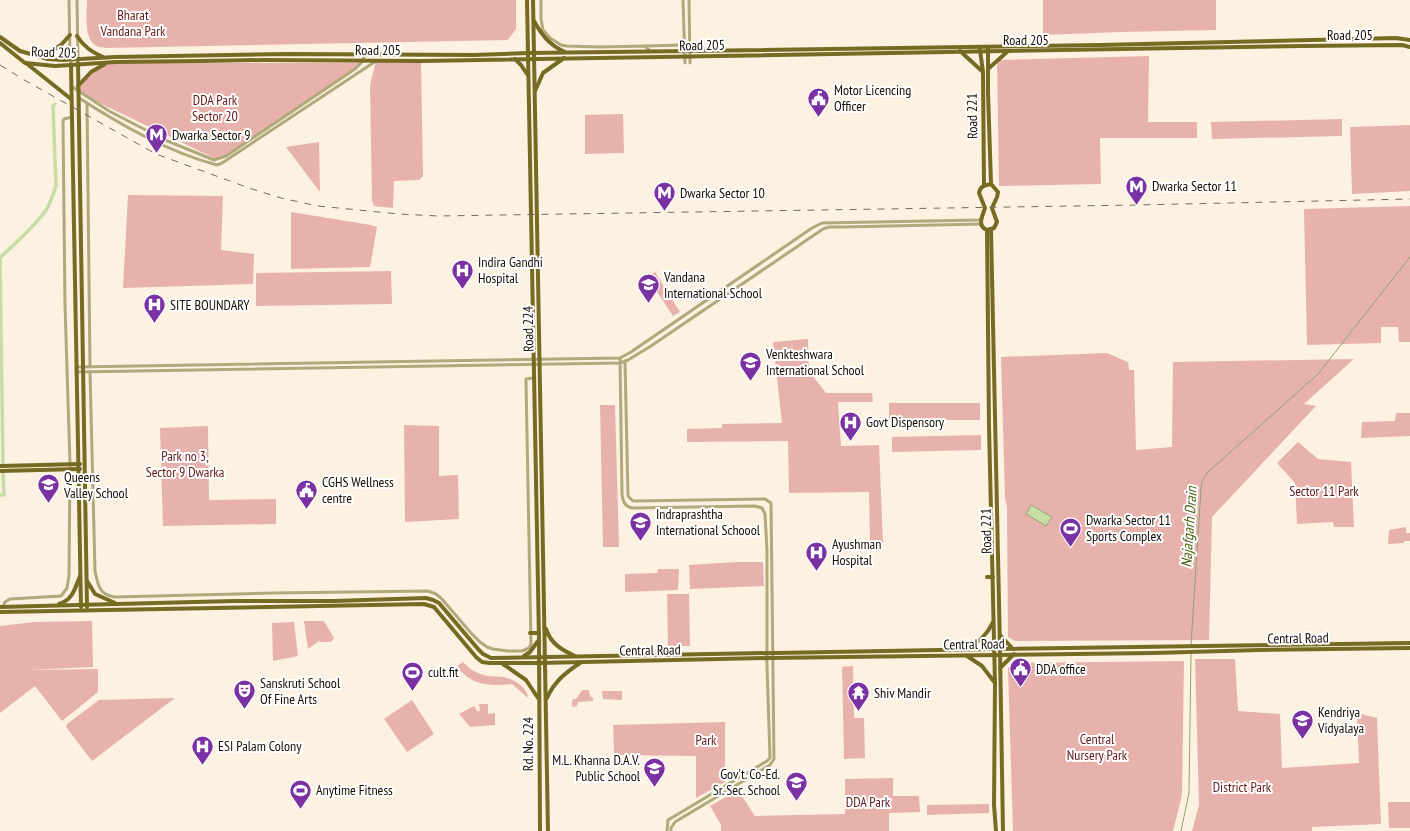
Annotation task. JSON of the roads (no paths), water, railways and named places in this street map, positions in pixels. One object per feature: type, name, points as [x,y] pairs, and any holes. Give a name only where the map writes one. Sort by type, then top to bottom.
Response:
[{"type":"main road","name":"Road 224","points":[[527,0],[539,657]]},
{"type":"main road","name":"Road 224","points":[[533,0],[545,657]]},
{"type":"main road","points":[[534,20],[547,41],[556,48],[567,53]]},
{"type":"main road","points":[[43,58],[61,45],[70,35]]},
{"type":"main road","name":"Road 205","points":[[0,36],[20,51],[43,58],[62,60],[288,54],[364,56],[474,55],[528,52],[650,52],[684,54]]},
{"type":"main road","points":[[77,36],[82,44],[92,52],[104,58]]},
{"type":"main road","name":"Road 205","points":[[690,54],[1396,38],[1410,40]]},
{"type":"main road","name":"Road 205","points":[[0,43],[25,62],[42,65],[264,60],[376,61],[564,58],[684,54],[960,51],[980,48]]},
{"type":"main road","name":"Road 205","points":[[988,48],[1008,51],[1402,45],[1410,48]]},
{"type":"main road","name":"Road 221","points":[[980,48],[983,72],[984,185],[981,187],[979,193],[985,208],[980,222]]},
{"type":"main road","name":"Road 221","points":[[988,48],[991,184],[998,192],[992,207],[998,222],[994,228],[989,230]]},
{"type":"main road","points":[[960,51],[983,72]]},
{"type":"main road","points":[[988,69],[1008,51]]},
{"type":"main road","points":[[534,92],[543,72],[564,58]]},
{"type":"main road","points":[[70,59],[82,611]]},
{"type":"main road","points":[[78,59],[87,611]]},
{"type":"main road","points":[[515,59],[521,65],[528,77]]},
{"type":"main road","points":[[25,62],[71,99]]},
{"type":"main road","points":[[78,89],[92,72],[107,63]]},
{"type":"main road","points":[[984,185],[991,184]]},
{"type":"main road","points":[[980,222],[983,228],[989,230]]},
{"type":"main road","name":"Road 221","points":[[989,230],[1000,635],[1002,831]]},
{"type":"main road","name":"Road 221","points":[[989,230],[990,426],[995,683],[994,805],[996,831]]},
{"type":"main road","points":[[0,466],[84,464]]},
{"type":"main road","points":[[0,471],[84,469]]},
{"type":"main road","points":[[998,562],[1003,562]]},
{"type":"main road","points":[[55,606],[70,599],[81,575]]},
{"type":"main road","points":[[987,577],[993,577]]},
{"type":"main road","points":[[86,579],[95,594],[101,598],[118,604]]},
{"type":"main road","name":"Central Road","points":[[2,607],[228,601],[334,601],[426,598],[439,603],[483,654],[491,658],[768,652],[1410,643]]},
{"type":"main road","name":"Central Road","points":[[0,612],[228,607],[429,605],[434,607],[476,657],[482,662],[503,663],[1410,648]]},
{"type":"main road","points":[[964,650],[980,641],[988,632],[994,620]]},
{"type":"main road","points":[[545,625],[548,635],[555,644],[561,650],[577,657]]},
{"type":"main road","points":[[530,633],[539,632]]},
{"type":"main road","points":[[1000,635],[1013,649]]},
{"type":"main road","points":[[522,657],[530,652],[539,639]]},
{"type":"main road","points":[[1000,668],[1014,654]]},
{"type":"main road","points":[[967,655],[982,666],[995,683]]},
{"type":"main road","name":"Rd. No. 224","points":[[539,657],[540,831]]},
{"type":"main road","name":"Rd. No. 224","points":[[545,657],[548,831]]},
{"type":"main road","points":[[546,700],[551,689],[562,676],[580,662]]},
{"type":"main road","points":[[503,663],[526,680],[539,700]]},
{"type":"street","points":[[69,0],[70,59]]},
{"type":"street","points":[[77,0],[78,59]]},
{"type":"street","points":[[541,0],[541,19],[543,30],[550,38],[561,45],[600,47],[684,45]]},
{"type":"street","points":[[683,0],[684,63]]},
{"type":"street","points":[[689,0],[690,63]]},
{"type":"street","points":[[645,46],[650,52]]},
{"type":"street","points":[[71,86],[78,89],[87,98],[109,111],[165,140],[201,155],[218,160],[320,94],[355,69],[363,61],[364,56]]},
{"type":"street","points":[[79,98],[133,130],[168,147],[212,163],[220,164],[376,61]]},
{"type":"street","points":[[87,98],[90,367]]},
{"type":"street","points":[[2,607],[7,599],[59,597],[65,592],[68,582],[70,567],[70,464],[63,122],[66,118],[72,117]]},
{"type":"street","points":[[76,372],[90,367],[622,358],[812,228],[822,223],[980,222]]},
{"type":"street","points":[[76,367],[90,372],[620,363],[651,346],[823,229],[836,227],[980,222]]},
{"type":"street","points":[[80,245],[88,244]]},
{"type":"street","points":[[66,305],[75,305]]},
{"type":"street","points":[[622,358],[625,361],[628,496],[630,499],[633,501],[765,499],[771,503],[774,652],[773,762],[675,822],[671,828],[671,831]]},
{"type":"street","points":[[622,358],[620,363],[621,461],[623,499],[625,504],[632,508],[755,506],[760,507],[764,511],[767,550],[770,758],[668,820],[667,831]]},
{"type":"street","points":[[90,372],[95,571],[97,585],[105,594],[115,597],[280,593],[433,592],[441,598],[480,642],[493,649],[508,651],[526,649],[529,648],[531,644],[526,380],[534,378]]},
{"type":"street","points":[[68,409],[77,408]]},
{"type":"waterway","points":[[0,258],[26,234],[43,214],[48,207],[56,186],[53,106],[55,104]]},
{"type":"waterway","name":"Najafgarh Drain","points":[[1191,645],[1201,489],[1202,482],[1207,473],[1318,374],[1410,257]]},
{"type":"waterway","points":[[0,260],[3,464]]},
{"type":"waterway","points":[[0,495],[4,495],[3,473]]},
{"type":"waterway","name":"Najafgarh Drain","points":[[1181,831],[1189,793],[1191,653]]},
{"type":"railway","points":[[0,65],[156,154],[281,198],[318,206],[399,214],[438,216],[1137,205],[1410,199]]},
{"type":"place","name":"Motor Licencing Officer","points":[[819,118]]},
{"type":"place","name":"Dwarka Sector 9","points":[[156,154]]},
{"type":"place","name":"Dwarka Sector 11","points":[[1137,206]]},
{"type":"place","name":"Dwarka Sector 10","points":[[665,212]]},
{"type":"place","name":"Indira Gandhi Hospital","points":[[463,290]]},
{"type":"place","name":"Vandana International School","points":[[648,304]]},
{"type":"place","name":"SITE BOUNDARY","points":[[154,324]]},
{"type":"place","name":"Venkteshwara International School","points":[[750,382]]},
{"type":"place","name":"Govt Dispensory","points":[[851,442]]},
{"type":"place","name":"Queens Valley School","points":[[49,504]]},
{"type":"place","name":"CGHS Wellness centre","points":[[307,510]]},
{"type":"place","name":"Indraprashtha International Schoool","points":[[640,542]]},
{"type":"place","name":"Dwarka Sector 11 Sports Complex","points":[[1070,548]]},
{"type":"place","name":"Ayushman Hospital","points":[[817,572]]},
{"type":"place","name":"DDA office","points":[[1021,688]]},
{"type":"place","name":"cult.fit","points":[[412,692]]},
{"type":"place","name":"Sanskruti School Of Fine Arts","points":[[244,710]]},
{"type":"place","name":"Shiv Mandir","points":[[859,712]]},
{"type":"place","name":"Kendriya Vidyalaya","points":[[1302,740]]},
{"type":"place","name":"ESI Palam Colony","points":[[202,766]]},
{"type":"place","name":"M.L. Khanna D.A.V. Public School","points":[[655,788]]},
{"type":"place","name":"Gov't. Co-Ed. Sr. Sec. School","points":[[796,802]]},
{"type":"place","name":"Anytime Fitness","points":[[301,810]]},
{"type":"park label","name":"Bharat Vandana Park","points":[[133,24]]},
{"type":"park label","name":"DDA Park Sector 20","points":[[215,108]]},
{"type":"park label","name":"Park no 3, Sector 9 Dwarka","points":[[185,464]]},
{"type":"park label","name":"Sector 11 Park","points":[[1324,491]]},
{"type":"park label","name":"Park","points":[[706,740]]},
{"type":"park label","name":"Central Nursery Park","points":[[1097,748]]},
{"type":"park label","name":"District Park","points":[[1242,787]]},
{"type":"park label","name":"DDA Park","points":[[868,802]]}]
